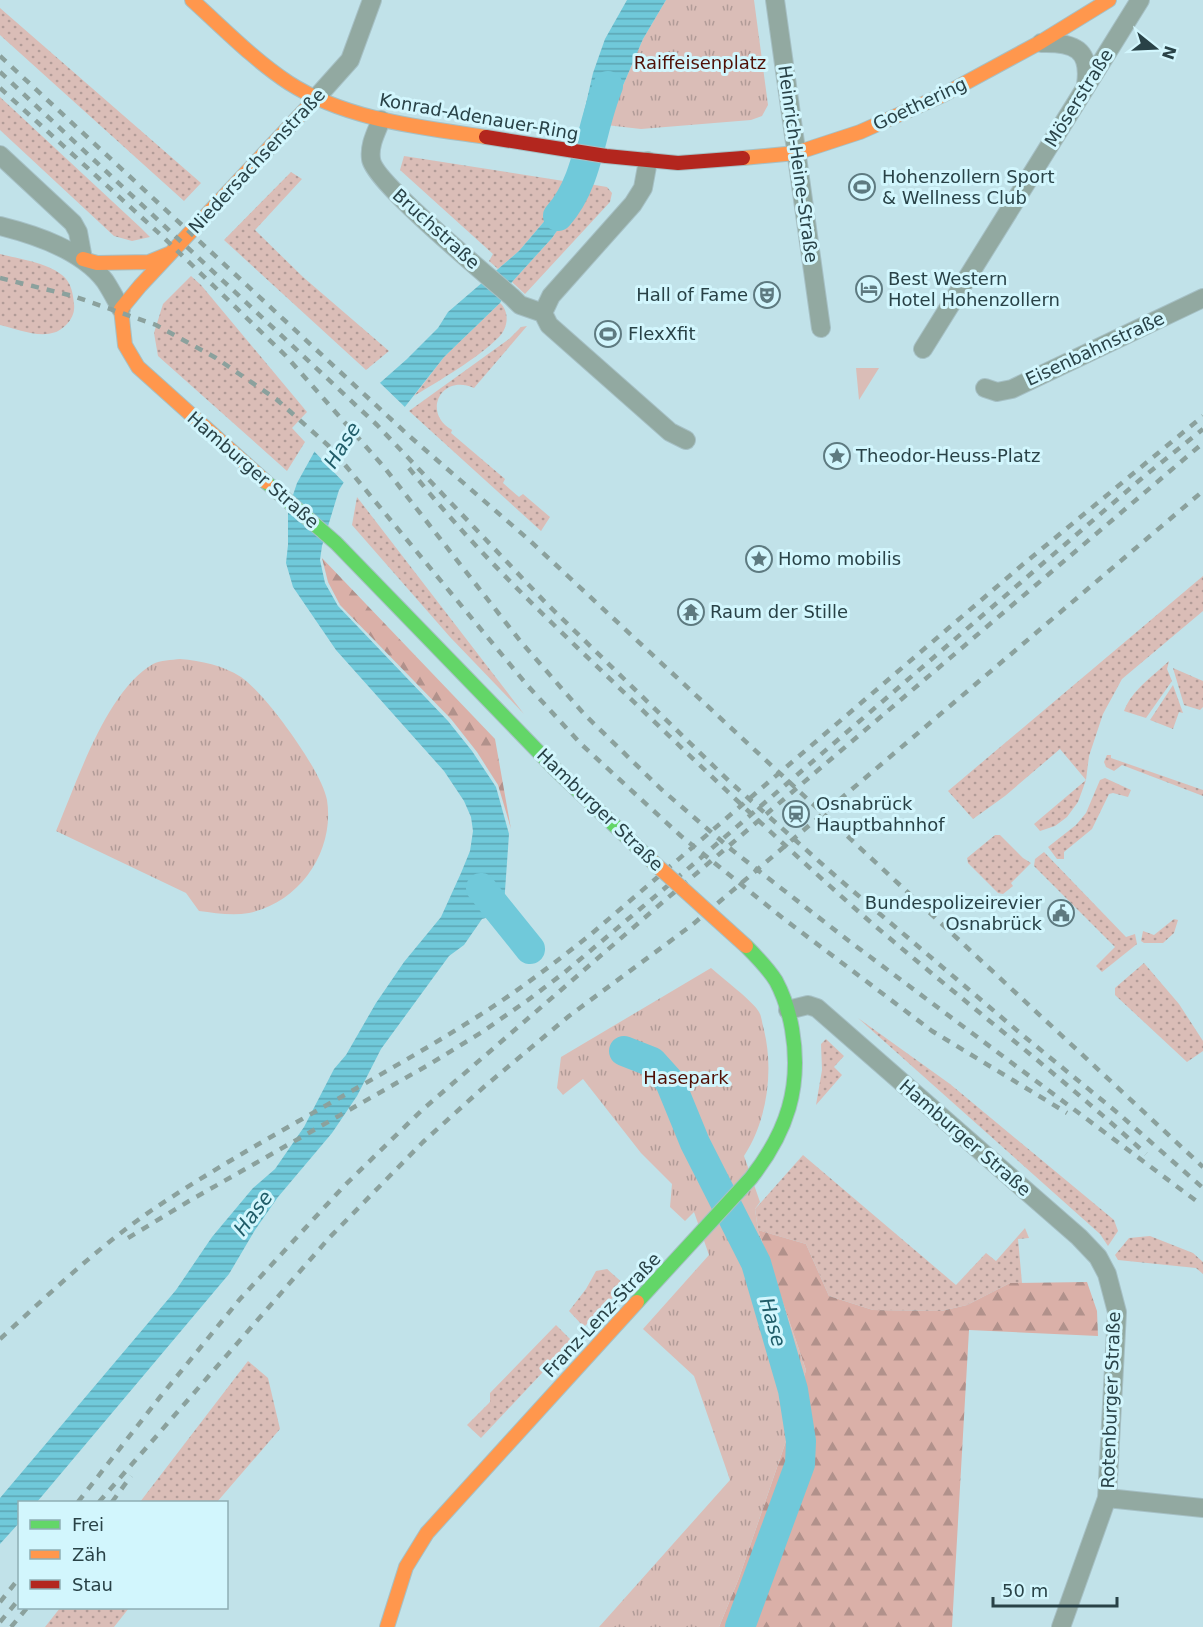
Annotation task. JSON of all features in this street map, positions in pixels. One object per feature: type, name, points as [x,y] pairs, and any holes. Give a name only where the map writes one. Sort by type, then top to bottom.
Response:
[{"type":"street","name":"Konrad-Adenauer-Ring","points":[[192,0],[266,66],[289,83],[340,108],[381,120],[648,161],[678,163],[796,153]]},
{"type":"street","name":"Niedersachsenstraße","points":[[121,309],[350,60],[372,0]]},
{"type":"street","name":"Heinrich-Heine-Straße","points":[[775,0],[821,328]]},
{"type":"street","name":"Goethering","points":[[796,153],[831,143],[899,116],[943,95],[1039,43],[1109,0]]},
{"type":"street","name":"Möserstraße","points":[[923,349],[1140,0]]},
{"type":"street","points":[[1039,43],[1062,42],[1078,49],[1085,58],[1088,72],[1086,87]]},
{"type":"street","name":"Bruchstraße","points":[[381,120],[371,144],[371,162],[390,188],[520,305],[546,319],[678,436]]},
{"type":"street","points":[[0,155],[73,223],[78,232],[83,259],[104,280],[121,309]]},
{"type":"street","points":[[546,319],[550,296],[633,204],[643,188],[648,161]]},
{"type":"street","points":[[0,226],[26,232],[83,259],[97,263],[149,262],[171,253]]},
{"type":"street","name":"Eisenbahnstraße","points":[[985,388],[996,392],[1012,388],[1203,298]]},
{"type":"street","name":"Hamburger Straße","points":[[121,309],[125,345],[138,367],[336,543],[556,770],[746,946],[774,978],[788,1010],[808,1005],[817,1008],[1079,1237],[1098,1257],[1107,1274]]},
{"type":"street","name":"Franz-Lenz-Straße","points":[[387,1627],[406,1567],[427,1533],[768,1158],[790,1113],[794,1089],[796,1062],[794,1035],[788,1010]]},
{"type":"street","name":"Rotenburger Straße","points":[[1061,1627],[1107,1498],[1117,1312],[1107,1274]]},
{"type":"street","points":[[1107,1498],[1203,1508]]},
{"type":"green space","name":"Raiffeisenplatz","points":[[666,0],[754,0],[768,105],[762,116],[751,120],[641,129],[606,125],[643,39]]},
{"type":"green space","points":[[0,8],[201,183],[184,201],[0,35]]},
{"type":"green space","points":[[0,97],[150,237],[132,241],[114,236],[0,130]]},
{"type":"green space","points":[[404,156],[570,182],[565,197],[519,251],[498,269],[489,261],[493,254],[400,170]]},
{"type":"green space","points":[[291,172],[302,179],[255,230],[303,277],[389,351],[366,370],[224,240]]},
{"type":"green space","points":[[589,184],[607,187],[612,193],[610,202],[525,294],[512,282],[552,238]]},
{"type":"green space","points":[[0,254],[40,264],[56,271],[68,281],[74,307],[73,315],[66,325],[51,333],[34,334],[0,325]]},
{"type":"green space","points":[[191,276],[307,412],[292,428],[305,442],[287,471],[158,356],[154,333],[163,304]]},
{"type":"green space","points":[[500,303],[507,320],[499,337],[469,361],[414,396],[444,357]]},
{"type":"green space","points":[[527,326],[474,388],[463,385],[453,386],[439,397],[437,405],[438,414],[452,430],[451,433],[505,479],[503,483],[519,497],[523,494],[550,517],[541,531],[409,411],[509,339],[521,327]]},
{"type":"green space","points":[[856,368],[879,368],[859,400]]},
{"type":"green space","points":[[357,497],[524,714],[450,637],[352,525]]},
{"type":"green space","points":[[322,558],[495,739],[511,829],[498,785],[477,752],[451,719],[340,605],[328,582]]},
{"type":"green space","points":[[1203,576],[1203,611],[1122,679],[1103,714],[1089,756],[1086,780],[1060,749],[1005,796],[973,819],[948,791]]},
{"type":"green space","points":[[180,659],[204,662],[219,667],[241,677],[251,686],[277,715],[304,753],[323,787],[327,800],[328,819],[325,838],[310,872],[284,898],[249,913],[199,911],[186,893],[56,831],[95,739],[121,695],[136,677],[153,664]]},
{"type":"green space","points":[[1169,661],[1167,669],[1172,681],[1146,718],[1124,711],[1132,696]]},
{"type":"green space","points":[[1173,668],[1203,681],[1203,707],[1200,710],[1184,705]]},
{"type":"green space","points":[[1173,685],[1183,713],[1179,712],[1173,729],[1150,720]]},
{"type":"green space","points":[[1107,755],[1203,790],[1203,796],[1122,765],[1114,771],[1106,767],[1104,762]]},
{"type":"green space","points":[[1105,778],[1131,790],[1128,797],[1109,794],[1092,829],[1064,852],[1064,859],[1057,859],[1048,847],[1076,825],[1086,813],[1100,780]]},
{"type":"green space","points":[[1086,780],[1078,802],[1067,817],[1055,826],[1040,831],[1034,824]]},
{"type":"green space","points":[[995,835],[1000,835],[1031,863],[1011,883],[1013,886],[1003,894],[998,893],[968,863],[967,858]]},
{"type":"green space","points":[[1044,852],[1126,937],[1135,934],[1137,944],[1102,972],[1096,966],[1115,947],[1034,866],[1035,859]]},
{"type":"green space","points":[[1174,919],[1178,920],[1174,933],[1163,943],[1141,941],[1143,931],[1154,935]]},
{"type":"green space","points":[[1144,963],[1179,1004],[1203,1041],[1203,1051],[1187,1062],[1115,995],[1115,988]]},
{"type":"green space","name":"Hasepark","points":[[711,968],[751,1002],[761,1018],[767,1046],[768,1079],[763,1112],[744,1156],[760,1202],[755,1209],[758,1230],[806,1370],[785,1444],[739,1578],[719,1627],[599,1627],[730,1480],[694,1376],[643,1329],[709,1255],[694,1212],[685,1221],[670,1207],[672,1184],[641,1153],[583,1079],[563,1095],[557,1088],[561,1057]]},
{"type":"green space","points":[[858,1018],[950,1084],[1114,1220],[1118,1231],[1108,1246],[1100,1234]]},
{"type":"green space","points":[[826,1039],[844,1056],[834,1067],[842,1075],[816,1105],[822,1070],[821,1044]]},
{"type":"green space","points":[[803,1155],[956,1285],[986,1253],[996,1261],[1025,1228],[1029,1238],[1018,1239],[1022,1283],[1010,1283],[967,1305],[941,1311],[873,1310],[829,1296],[806,1244],[758,1230],[755,1209]]},
{"type":"green space","points":[[758,1230],[806,1244],[829,1296],[873,1310],[941,1311],[967,1305],[1010,1283],[1087,1282],[1097,1311],[1098,1336],[969,1330],[952,1627],[719,1627],[739,1578],[785,1444],[806,1370]]},
{"type":"green space","points":[[1150,1236],[1193,1253],[1203,1262],[1203,1274],[1196,1268],[1118,1260],[1115,1255],[1129,1238]]},
{"type":"green space","points":[[607,1269],[625,1285],[584,1327],[569,1311],[596,1271]]},
{"type":"green space","points":[[556,1325],[572,1341],[481,1438],[467,1425],[490,1402],[490,1393]]},
{"type":"green space","points":[[248,1361],[268,1378],[280,1429],[218,1501],[141,1501]]},
{"type":"green space","points":[[59,1609],[128,1609],[114,1627],[45,1627]]},
{"type":"water","points":[[627,0],[666,0],[643,39],[606,125],[582,121],[593,73],[605,39]]},
{"type":"water","points":[[570,182],[589,184],[552,238],[512,282],[500,303],[444,357],[354,466],[339,490],[320,560],[325,583],[338,606],[448,721],[496,787],[509,834],[504,905],[508,914],[506,920],[501,921],[489,917],[482,919],[464,945],[449,956],[381,1049],[357,1096],[332,1133],[278,1197],[229,1274],[38,1501],[18,1501],[18,1524],[0,1544],[0,1498],[176,1290],[212,1237],[253,1188],[275,1169],[304,1127],[334,1069],[346,1055],[376,1003],[404,962],[441,917],[461,873],[470,851],[473,831],[471,817],[464,801],[444,771],[336,650],[293,587],[286,563],[288,510],[297,483],[317,447],[347,412],[407,359],[438,328],[448,312],[519,251],[565,197]]},
{"type":"pier","points":[[377,380],[407,409],[357,468],[346,485],[312,449],[345,410]]},
{"type":"waterway","name":"Hase","points":[[558,216],[568,202],[583,171],[608,86]]},
{"type":"waterway","name":"Hase","points":[[481,888],[530,949]]},
{"type":"waterway","name":"Hase","points":[[624,1051],[652,1062],[670,1082],[695,1143],[756,1263],[793,1390],[801,1441],[800,1464],[740,1627]]},
{"type":"railway","points":[[0,56],[407,434],[528,539],[1203,1167]]},
{"type":"railway","points":[[0,72],[377,425],[545,602],[729,781],[840,880],[1119,1114],[1203,1188]]},
{"type":"railway","points":[[0,88],[162,236],[286,356],[384,467],[521,642],[585,715],[661,789],[732,850],[849,941],[1199,1203]]},
{"type":"railway","points":[[0,278],[73,296],[156,325],[216,358],[276,399],[331,448],[527,685],[581,744],[681,836],[784,919],[932,1031],[1067,1113]]},
{"type":"railway","points":[[0,1339],[55,1288],[152,1210],[231,1160],[472,1020],[518,990],[590,935],[1021,566],[1203,416]]},
{"type":"railway","points":[[128,1238],[430,1064],[528,1000],[565,972],[690,867],[1141,479],[1203,429]]},
{"type":"railway","points":[[79,1501],[240,1299],[344,1186],[422,1110],[1203,443]]},
{"type":"railway","points":[[409,468],[455,523],[530,602],[768,830],[867,919],[1146,1154]]},
{"type":"railway","points":[[100,1501],[329,1238],[423,1142],[485,1086],[569,1016],[692,925],[1203,491]]},
{"type":"railway","points":[[113,1501],[131,1476]]},
{"type":"railway","points":[[0,1602],[18,1580]]},
{"type":"railway","points":[[0,1622],[18,1600]]},
{"type":"railway","points":[[11,1627],[26,1609]]},
{"type":"traffic: fast","points":[[266,482],[336,543],[556,770],[653,862]]},
{"type":"traffic: fast","points":[[637,1302],[751,1178],[774,1143],[789,1108],[795,1070],[795,1050],[789,1016],[776,981],[746,946]]},
{"type":"traffic: slow","points":[[192,0],[263,64],[311,96],[359,114],[384,120],[486,137]]},
{"type":"traffic: slow","points":[[743,158],[796,153],[860,132],[943,95],[1039,43],[1109,0]]},
{"type":"traffic: slow","points":[[266,482],[138,367],[125,345],[121,309],[316,98]]},
{"type":"traffic: slow","points":[[83,259],[97,263],[149,262],[171,253]]},
{"type":"traffic: slow","points":[[653,862],[746,946]]},
{"type":"traffic: slow","points":[[387,1627],[406,1567],[427,1533],[637,1302]]},
{"type":"traffic: jam","points":[[486,137],[606,156],[678,163],[743,158]]},
{"type":"place","name":"Hohenzollern Sport & Wellness Club","points":[[862,187]]},
{"type":"place","name":"Best Western Hotel Hohenzollern","points":[[869,289]]},
{"type":"place","name":"Hall of Fame","points":[[767,295]]},
{"type":"place","name":"FlexXfit","points":[[608,334]]},
{"type":"place","name":"Theodor-Heuss-Platz","points":[[837,456]]},
{"type":"place","name":"Homo mobilis","points":[[759,559]]},
{"type":"place","name":"Raum der Stille","points":[[691,612]]},
{"type":"place","name":"Osnabrück Hauptbahnhof","points":[[796,814]]},
{"type":"place","name":"Bundespolizeirevier Osnabrück","points":[[1061,913]]}]
